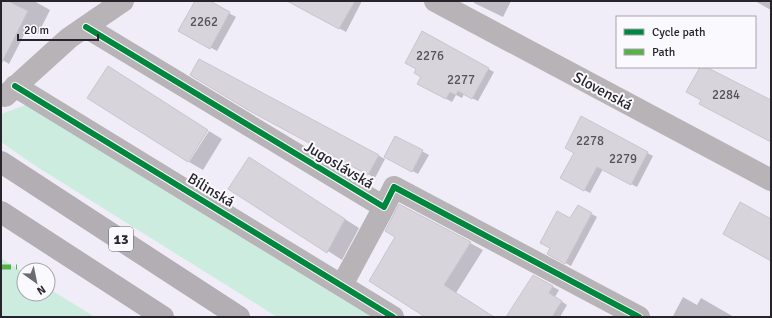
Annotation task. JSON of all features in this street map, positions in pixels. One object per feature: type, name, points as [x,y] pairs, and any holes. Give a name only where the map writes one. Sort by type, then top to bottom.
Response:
[{"type":"highway","name":"13","points":[[1,162],[239,317]]},
{"type":"highway","points":[[1,212],[163,317]]},
{"type":"street","points":[[86,27],[123,1]]},
{"type":"street","name":"Slovenská","points":[[435,1],[771,180]]},
{"type":"street","name":"Bílinská","points":[[86,27],[69,38],[9,92],[342,285],[393,317]]},
{"type":"street","name":"Jugoslávská","points":[[86,27],[384,207],[394,187],[639,317]]},
{"type":"street","points":[[342,285],[384,207]]},
{"type":"green space","points":[[31,103],[385,317],[277,317],[34,165],[1,142],[1,114]]},
{"type":"green space","points":[[1,258],[16,268],[16,302],[56,302],[56,293],[95,317],[1,317]]},
{"type":"building","points":[[1,1],[8,1],[28,11],[1,64]]},
{"type":"building","points":[[195,1],[210,1],[230,12],[210,49],[178,31]]},
{"type":"building","points":[[287,1],[355,1],[339,29]]},
{"type":"building","points":[[422,31],[489,68],[472,99],[458,91],[456,95],[450,92],[446,99],[417,84],[421,77],[414,73],[416,69],[405,63]]},
{"type":"building","points":[[199,59],[379,155],[368,175],[248,110],[190,75]]},
{"type":"building","points":[[108,66],[208,130],[188,162],[87,98]]},
{"type":"building","points":[[699,68],[708,68],[771,100],[771,142],[699,104],[701,100],[686,92]]},
{"type":"building","points":[[581,116],[648,152],[631,185],[597,167],[584,191],[560,178],[574,153],[565,148]]},
{"type":"building","points":[[395,136],[423,150],[412,172],[384,157]]},
{"type":"building","points":[[249,157],[345,219],[327,253],[228,189]]},
{"type":"building","points":[[740,202],[771,219],[771,261],[723,234]]},
{"type":"building","points":[[399,204],[471,242],[444,285],[494,317],[425,317],[369,281],[395,237],[385,231]]},
{"type":"building","points":[[578,205],[592,213],[565,264],[547,254],[550,248],[540,243],[557,211],[570,218]]},
{"type":"building","points":[[533,275],[553,286],[549,293],[562,301],[552,317],[506,317]]},
{"type":"marked path","points":[[1,267],[16,267]]},
{"type":"cycle path","points":[[86,27],[384,207],[394,187],[639,317]]},
{"type":"cycle path","points":[[15,86],[393,317]]}]
